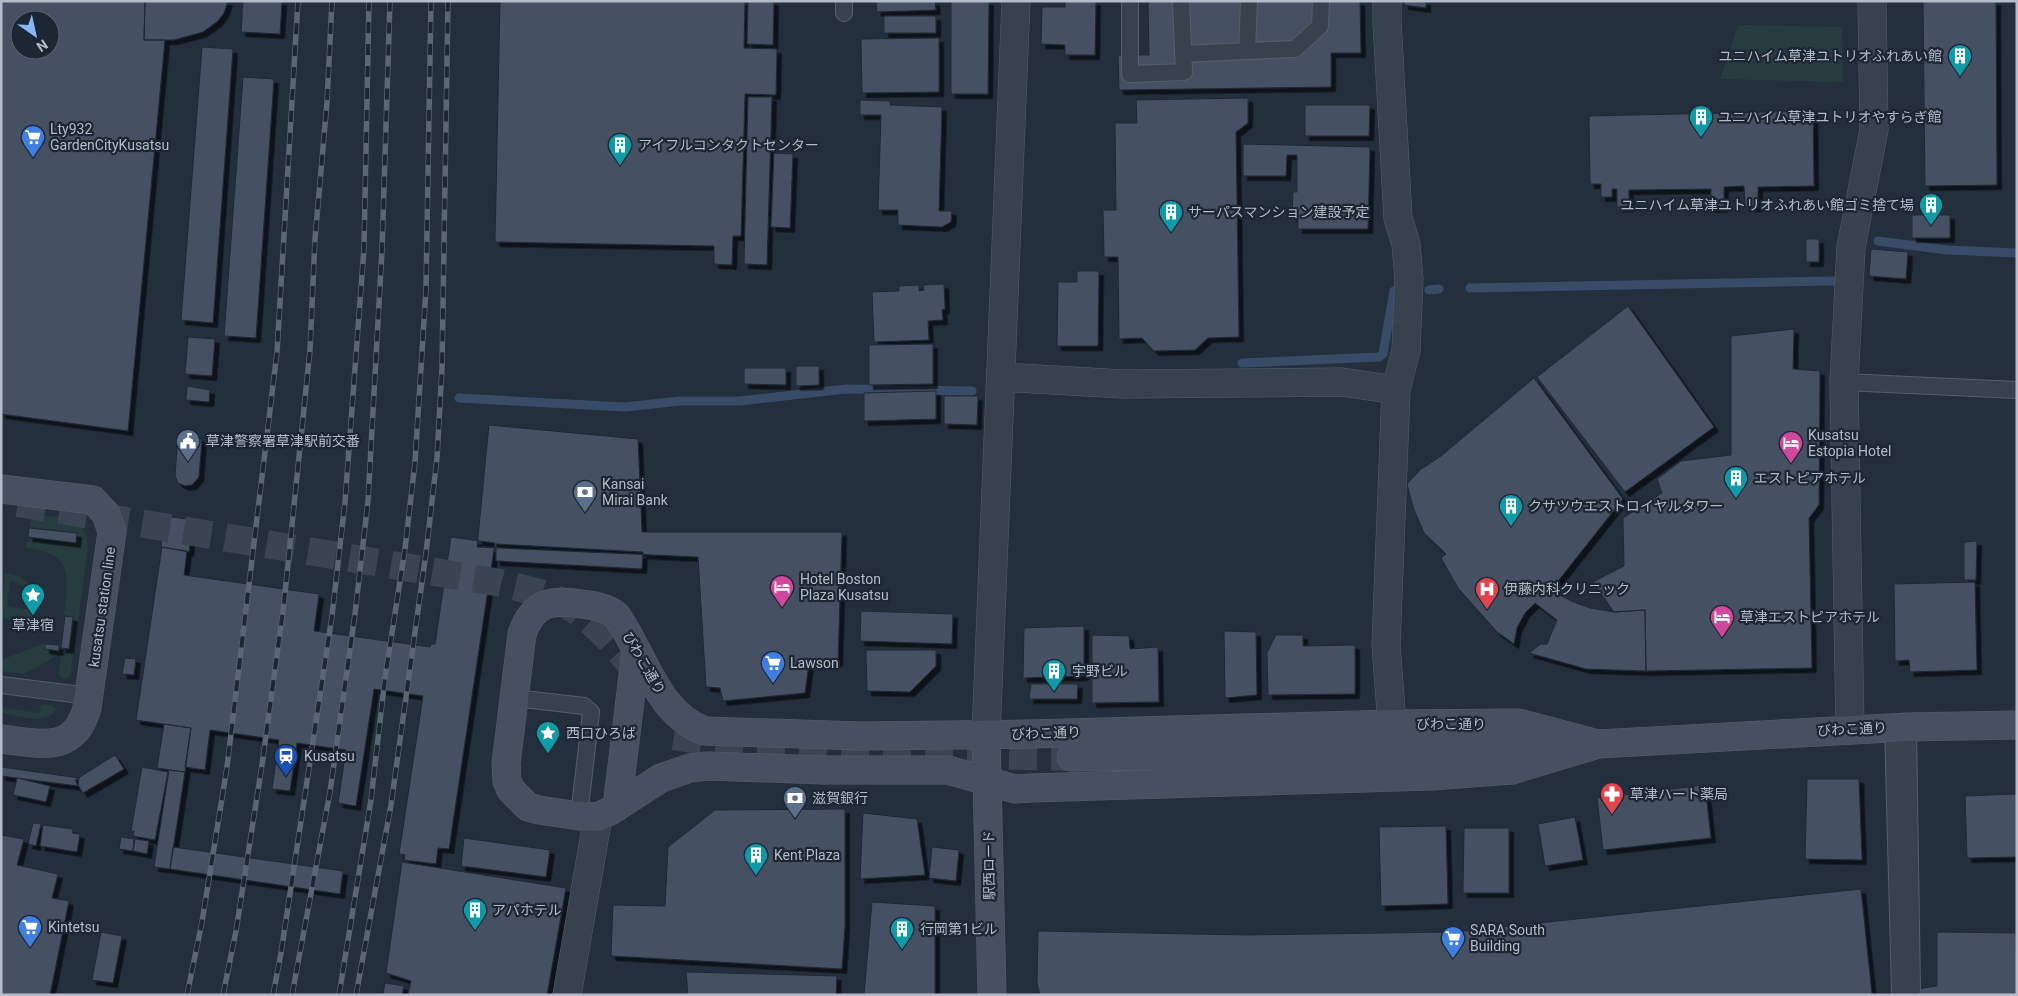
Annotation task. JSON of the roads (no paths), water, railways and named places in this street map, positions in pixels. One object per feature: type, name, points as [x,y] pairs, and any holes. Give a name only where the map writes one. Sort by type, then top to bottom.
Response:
[{"type":"street","points":[[986,735],[1016,1]]},
{"type":"street","points":[[1387,1],[1398,218],[1406,244],[1409,279],[1406,350],[1396,390],[1386,645],[1392,724]]},
{"type":"street","points":[[1850,729],[1844,382],[1852,247],[1874,130],[1872,1]]},
{"type":"street","points":[[1001,377],[1123,384],[1342,382],[1396,390]]},
{"type":"street","name":"kusatsu station line","points":[[1,489],[93,500],[106,514],[110,523],[111,542],[89,696],[82,723],[78,730],[65,740],[49,744],[1,738]]},
{"type":"street","name":"びわこ通り","points":[[515,698],[521,640],[526,620],[543,605],[555,602],[570,602],[607,608],[621,622],[668,704],[683,719],[693,726],[706,731],[860,736],[986,735],[1392,724],[1518,723],[1598,744]]},
{"type":"street","points":[[567,995],[598,814],[636,651]]},
{"type":"street","points":[[515,698],[506,764],[507,780],[511,790],[528,807],[539,810],[598,814]]},
{"type":"street","name":"びわこ通り","points":[[598,814],[661,778],[690,768],[709,766],[823,770],[948,770],[1015,789],[1430,776],[1512,770],[1598,744],[1850,729],[2017,726]]},
{"type":"street","name":"駅西ロード","points":[[986,735],[992,995]]},
{"type":"street","points":[[1071,757],[1363,753],[1598,744]]},
{"type":"lane","points":[[1130,1],[1130,74],[1184,72],[1181,1]]},
{"type":"lane","points":[[1247,51],[1249,1]]},
{"type":"lane","points":[[1183,54],[1295,49],[1320,26],[1321,1]]},
{"type":"lane","points":[[1844,382],[2017,390]]},
{"type":"lane","points":[[1,504],[28,493]]},
{"type":"lane","points":[[1,685],[89,696]]},
{"type":"lane","points":[[515,698],[584,706],[591,712],[598,814]]},
{"type":"lane","points":[[1901,727],[1906,991]]},
{"type":"waterway","points":[[1878,241],[1947,250],[2017,253]]},
{"type":"waterway","points":[[1470,288],[1833,281]]},
{"type":"waterway","points":[[1429,290],[1439,289]]},
{"type":"waterway","points":[[1242,363],[1379,357],[1383,354],[1394,291],[1397,291]]},
{"type":"waterway","points":[[459,398],[625,407],[680,401],[740,401],[846,389],[972,391]]},
{"type":"tunnel","points":[[18,503],[501,583],[546,595],[576,611],[602,632],[646,683]]},
{"type":"tunnel","points":[[674,736],[715,743],[832,752],[1071,757]]},
{"type":"railway","points":[[187,995],[202,922],[227,767],[277,352],[298,1]]},
{"type":"railway","points":[[223,995],[236,931],[262,765],[284,603],[310,350],[315,239],[327,102],[332,1]]},
{"type":"railway","points":[[273,995],[332,616],[345,502],[364,248],[369,1]]},
{"type":"railway","points":[[292,995],[330,792],[355,614],[368,501],[382,250],[390,1]]},
{"type":"railway","points":[[339,995],[371,800],[385,678],[405,549],[415,462],[426,289],[431,1]]},
{"type":"railway","points":[[356,995],[391,805],[426,553],[437,458],[442,368],[448,1]]},
{"type":"place","name":"ユニハイム草津ユトリオふれあい館","points":[[1960,77]]},
{"type":"place","name":"ユニハイム草津ユトリオやすらぎ館","points":[[1701,138]]},
{"type":"place","name":"Lty932 GardenCityKusatsu","points":[[33,158]]},
{"type":"place","name":"アイフルコンタクトセンター","points":[[620,166]]},
{"type":"place","name":"ユニハイム草津ユトリオふれあい館ゴミ捨て場","points":[[1931,226]]},
{"type":"place","name":"サーパスマンション建設予定","points":[[1171,233]]},
{"type":"place","name":"草津警察署草津駅前交番","points":[[188,462]]},
{"type":"place","name":"Kusatsu Estopia Hotel","points":[[1791,464]]},
{"type":"place","name":"エストピアホテル","points":[[1736,499]]},
{"type":"place","name":"Kansai Mirai Bank","points":[[585,513]]},
{"type":"place","name":"クサツウエストロイヤルタワー","points":[[1511,527]]},
{"type":"place","name":"Hotel Boston Plaza Kusatsu","points":[[782,608]]},
{"type":"place","name":"伊藤内科クリニック","points":[[1487,610]]},
{"type":"place","name":"草津宿","points":[[33,616]]},
{"type":"place","name":"草津エストピアホテル","points":[[1722,638]]},
{"type":"place","name":"Lawson","points":[[773,684]]},
{"type":"place","name":"宇野ビル","points":[[1054,692]]},
{"type":"place","name":"西口ひろば","points":[[548,754]]},
{"type":"place","name":"Kusatsu","points":[[286,777]]},
{"type":"place","name":"草津ハート薬局","points":[[1612,815]]},
{"type":"place","name":"滋賀銀行","points":[[795,819]]},
{"type":"place","name":"Kent Plaza","points":[[756,876]]},
{"type":"place","name":"アパホテル","points":[[475,931]]},
{"type":"place","name":"Kintetsu","points":[[30,948]]},
{"type":"place","name":"行岡第1ビル","points":[[902,950]]},
{"type":"place","name":"SARA South Building","points":[[1453,959]]}]
